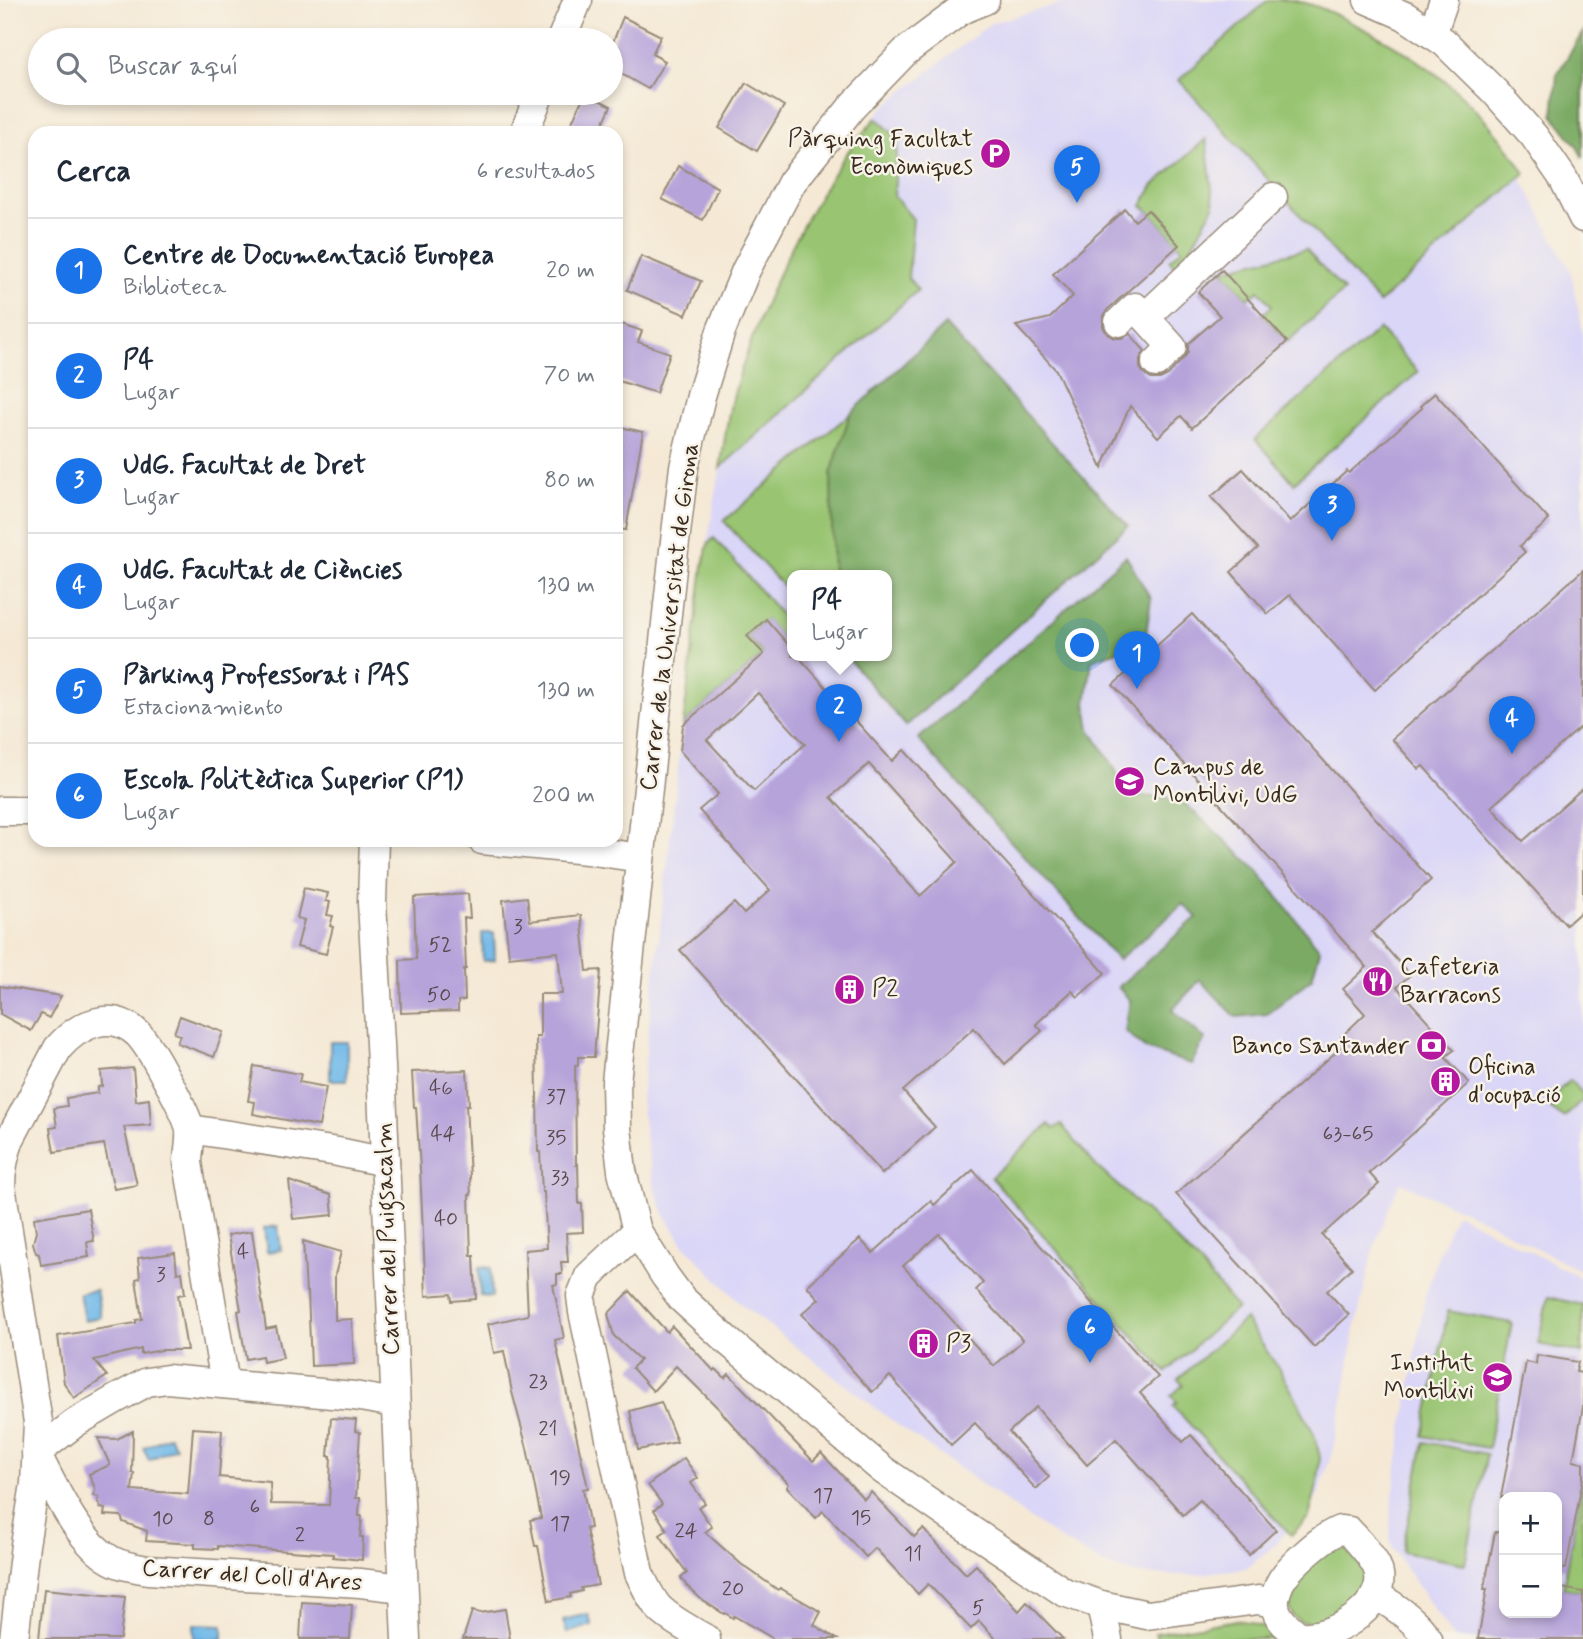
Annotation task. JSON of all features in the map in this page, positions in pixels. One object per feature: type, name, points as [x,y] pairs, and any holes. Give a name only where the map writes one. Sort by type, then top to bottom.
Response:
[{"type":"street","points":[[566,28],[578,0]]},
{"type":"street","name":"Carrer de la Universitat de Girona","points":[[985,0],[961,10],[948,8],[852,107],[792,181],[746,270],[721,331],[701,396],[684,467],[616,1082],[622,1171],[637,1231],[682,1299],[730,1343],[883,1469],[1064,1592],[1101,1605],[1147,1615],[1258,1600],[1274,1603]]},
{"type":"street","points":[[1368,0],[1405,16],[1444,42],[1495,92],[1534,136],[1563,178],[1583,218]]},
{"type":"street","points":[[1432,34],[1444,0]]},
{"type":"street","points":[[527,126],[535,105]]},
{"type":"street","points":[[1156,363],[1172,347],[1132,320],[1273,197]]},
{"type":"street","points":[[0,811],[28,810]]},
{"type":"street","name":"Carrer del Puigsacalm","points":[[374,847],[372,903],[406,1639]]},
{"type":"street","points":[[556,847],[640,858]]},
{"type":"street","points":[[14,1639],[35,1484],[38,1422],[1,1186],[1,1170],[10,1139],[58,1048],[84,1026],[98,1021],[110,1022],[124,1025],[138,1034],[173,1091],[190,1129],[187,1163],[225,1384]]},
{"type":"street","points":[[190,1129],[385,1162]]},
{"type":"street","points":[[637,1231],[589,1276],[581,1296],[583,1312],[639,1573],[659,1608],[706,1639]]},
{"type":"street","points":[[36,1453],[75,1423],[147,1382],[167,1379],[354,1396],[395,1403]]},
{"type":"street","name":"Carrer del Coll d'Ares","points":[[36,1453],[73,1519],[92,1544],[112,1561],[148,1570],[403,1588]]},
{"type":"street","points":[[1340,1530],[1349,1531],[1376,1565],[1379,1580],[1377,1596],[1366,1611],[1339,1633],[1312,1639],[1301,1636],[1283,1622],[1274,1603],[1277,1590],[1291,1568],[1331,1534],[1340,1530]]},
{"type":"street","points":[[1377,1596],[1422,1630],[1428,1639]]},
{"type":"street","points":[[1101,1605],[1108,1639]]},
{"type":"shaded area","name":"Campus de Montilivi, UdG","points":[[1075,0],[1277,0],[1511,158],[1571,272],[1583,333],[1583,1273],[1486,1221],[1400,1182],[1373,1250],[1332,1453],[1318,1496],[1274,1546],[1247,1568],[1191,1575],[1142,1575],[1107,1566],[1056,1537],[899,1426],[742,1305],[684,1245],[664,1214],[655,1189],[641,1098],[703,566],[731,407],[751,342],[804,222],[843,158],[882,108],[991,23]]},
{"type":"shaded area","name":"Institut Montilivi","points":[[1456,1213],[1583,1279],[1583,1639],[1454,1639],[1393,1549],[1390,1519],[1425,1296]]},
{"type":"green space","points":[[1268,0],[1298,1],[1323,9],[1405,52],[1471,105],[1508,148],[1525,173],[1379,303],[1179,80]]},
{"type":"green space","points":[[1583,32],[1583,158],[1553,115],[1557,74]]},
{"type":"green space","points":[[876,118],[898,138],[894,196],[913,219],[908,278],[918,290],[720,468],[729,412],[740,372],[777,278],[824,188],[846,154]]},
{"type":"green space","points":[[1206,139],[1214,206],[1178,270],[1169,260],[1182,249],[1142,206],[1153,186]]},
{"type":"green space","points":[[1306,249],[1344,291],[1287,342],[1262,315],[1272,306],[1259,290],[1248,299],[1222,270]]},
{"type":"green space","points":[[945,325],[1128,526],[906,726],[850,661],[892,661],[892,570],[833,570],[831,474],[850,414]]},
{"type":"green space","points":[[1379,329],[1418,372],[1294,483],[1255,439]]},
{"type":"green space","points":[[850,414],[831,474],[833,570],[787,570],[787,590],[724,521]]},
{"type":"green space","points":[[714,538],[787,621],[787,643],[766,620],[747,636],[764,654],[683,725],[703,566],[708,544]]},
{"type":"green space","points":[[1126,556],[1151,599],[1145,641],[1092,660],[1086,703],[1090,729],[1114,767],[1127,795],[1180,799],[1257,870],[1320,950],[1312,978],[1267,1014],[1236,1017],[1200,980],[1172,1010],[1205,1039],[1191,1064],[1146,1049],[1125,1031],[1130,1000],[1118,987],[1197,917],[1183,904],[1118,960],[918,739]]},
{"type":"green space","points":[[1570,1080],[1583,1094],[1583,1100],[1564,1118],[1546,1103]]},
{"type":"green space","points":[[1049,1124],[1054,1129],[1061,1124],[1096,1166],[1200,1264],[1237,1308],[1166,1372],[991,1177]]},
{"type":"green space","points":[[1548,1297],[1583,1305],[1582,1353],[1538,1344]]},
{"type":"green space","points":[[1448,1311],[1512,1323],[1488,1448],[1423,1436]]},
{"type":"green space","points":[[1245,1319],[1297,1400],[1314,1434],[1320,1457],[1318,1481],[1309,1517],[1291,1535],[1173,1406],[1177,1402],[1171,1396],[1183,1385],[1178,1379]]},
{"type":"green space","points":[[1424,1442],[1487,1454],[1465,1564],[1402,1552]]},
{"type":"green space","points":[[1583,1478],[1583,1592],[1563,1588]]},
{"type":"green space","points":[[1339,1539],[1366,1566],[1365,1588],[1333,1623],[1300,1622],[1292,1615],[1287,1602],[1291,1583]]},
{"type":"green space","points":[[1238,1620],[1262,1626],[1283,1639],[1157,1639],[1155,1633]]},
{"type":"water","points":[[482,933],[494,933],[495,960],[483,961]]},
{"type":"water","points":[[330,1042],[347,1042],[347,1080],[330,1080]]},
{"type":"water","points":[[278,1226],[281,1250],[267,1252],[264,1228]]},
{"type":"water","points":[[479,1267],[491,1268],[492,1297],[480,1296]]},
{"type":"water","points":[[96,1290],[101,1317],[84,1320],[79,1293]]},
{"type":"water","points":[[169,1436],[176,1447],[149,1460],[143,1448]]},
{"type":"water","points":[[588,1614],[592,1625],[567,1633],[563,1620]]},
{"type":"water","points":[[194,1624],[223,1625],[223,1639],[194,1639]]},
{"type":"building","points":[[623,17],[661,36],[652,54],[665,61],[648,89],[623,75],[623,28],[619,28]]},
{"type":"building","points":[[746,83],[784,106],[757,151],[719,128]]},
{"type":"building","points":[[580,105],[611,106],[602,126],[570,126]]},
{"type":"building","points":[[678,166],[718,188],[703,220],[662,199]]},
{"type":"building","points":[[1125,209],[1135,221],[1148,210],[1179,245],[1107,310],[1103,318],[1107,334],[1122,338],[1130,334],[1145,351],[1140,359],[1140,368],[1145,375],[1151,379],[1160,379],[1168,375],[1188,352],[1188,344],[1220,316],[1198,292],[1222,270],[1287,342],[1192,428],[1181,416],[1158,437],[1130,406],[1102,468],[1056,370],[1016,326],[1050,318],[1073,296],[1053,274]]},
{"type":"building","points":[[641,256],[701,281],[686,315],[627,290]]},
{"type":"building","points":[[623,324],[642,331],[638,342],[670,353],[656,393],[623,382]]},
{"type":"building","points":[[1435,393],[1549,520],[1520,546],[1525,552],[1375,690],[1290,595],[1268,614],[1231,572],[1258,548],[1211,497],[1243,469],[1290,522],[1347,471],[1349,473],[1422,408],[1420,406]]},
{"type":"building","points":[[623,428],[643,432],[626,530],[623,530]]},
{"type":"building","points":[[1583,570],[1583,725],[1491,807],[1523,841],[1583,788],[1583,910],[1566,925],[1423,766],[1419,769],[1392,739]]},
{"type":"building","points":[[1192,614],[1431,880],[1372,932],[1410,975],[1397,987],[1454,1050],[1445,1057],[1469,1083],[1369,1173],[1379,1184],[1322,1235],[1352,1268],[1327,1291],[1349,1315],[1314,1347],[1176,1194],[1346,1043],[1341,1037],[1365,1014],[1343,989],[1367,967],[1113,685]]},
{"type":"building","points":[[766,619],[787,643],[787,661],[802,661],[892,761],[904,750],[1105,973],[1078,997],[1072,991],[1036,1024],[1042,1031],[1005,1064],[974,1028],[903,1091],[935,1127],[882,1174],[680,950],[734,903],[744,914],[770,890],[699,810],[718,794],[680,751],[683,725],[764,654],[747,636]],"holes":[[[758,693],[805,744],[754,791],[707,740]],[[869,764],[957,862],[920,896],[831,797]]]},
{"type":"building","points":[[304,888],[328,893],[326,901],[330,902],[327,915],[333,916],[330,926],[333,927],[326,954],[297,947],[304,920],[297,918]]},
{"type":"building","points":[[468,894],[470,918],[464,918],[465,1000],[458,1001],[458,1011],[401,1013],[400,960],[416,959],[414,897]]},
{"type":"building","points":[[527,897],[530,921],[581,915],[587,971],[601,970],[594,1057],[578,1057],[578,1065],[575,1065],[576,1165],[578,1164],[583,1232],[566,1233],[568,1262],[561,1262],[562,1274],[557,1274],[557,1284],[553,1285],[564,1338],[555,1340],[588,1488],[583,1489],[590,1528],[586,1529],[598,1585],[581,1588],[582,1591],[570,1594],[571,1597],[549,1601],[530,1520],[541,1518],[527,1448],[504,1351],[494,1353],[488,1324],[528,1315],[525,1250],[547,1248],[544,1192],[538,1152],[536,1037],[540,1037],[540,994],[562,994],[558,952],[509,957],[503,900]]},
{"type":"building","points":[[0,986],[61,996],[49,1018],[41,1014],[31,1031],[0,1014]]},
{"type":"building","points":[[180,1016],[223,1032],[214,1057],[177,1043],[180,1035],[174,1033]]},
{"type":"building","points":[[254,1066],[301,1074],[299,1082],[326,1087],[319,1126],[253,1114],[255,1102],[248,1101]]},
{"type":"building","points":[[133,1068],[136,1101],[149,1099],[151,1125],[124,1127],[137,1185],[114,1189],[104,1144],[54,1152],[50,1128],[57,1127],[54,1108],[67,1106],[66,1098],[98,1093],[98,1087],[102,1086],[101,1071]]},
{"type":"building","points":[[467,1070],[471,1256],[474,1256],[476,1299],[452,1301],[451,1294],[426,1296],[412,1072]]},
{"type":"building","points":[[973,1170],[1158,1377],[1140,1393],[1183,1442],[1191,1435],[1276,1530],[1249,1555],[1200,1500],[1183,1515],[1116,1439],[1087,1465],[1036,1407],[1009,1432],[1049,1477],[1036,1489],[975,1423],[951,1445],[890,1376],[872,1392],[802,1314],[819,1299],[807,1286],[860,1239],[873,1253],[931,1201],[934,1205]],"holes":[[[939,1234],[983,1283],[976,1290],[1023,1340],[994,1366],[903,1266]]]},
{"type":"building","points":[[289,1181],[331,1195],[333,1215],[293,1219]]},
{"type":"building","points":[[88,1209],[94,1241],[87,1242],[89,1257],[41,1265],[33,1243],[36,1232],[34,1218]]},
{"type":"building","points":[[252,1231],[266,1329],[276,1327],[283,1358],[263,1362],[262,1356],[246,1359],[228,1235]]},
{"type":"building","points":[[303,1241],[341,1252],[335,1275],[335,1320],[352,1319],[354,1364],[311,1366]]},
{"type":"building","points":[[175,1253],[177,1273],[182,1272],[185,1294],[178,1295],[187,1350],[162,1350],[141,1354],[141,1349],[94,1360],[107,1376],[74,1398],[64,1383],[58,1336],[136,1323],[136,1320],[142,1319],[136,1279],[140,1278],[138,1258]]},
{"type":"building","points":[[630,1291],[667,1332],[672,1326],[714,1371],[716,1369],[725,1378],[729,1374],[813,1461],[821,1453],[864,1499],[871,1492],[914,1537],[923,1529],[966,1574],[976,1565],[1019,1611],[1027,1602],[1063,1639],[996,1639],[979,1621],[971,1629],[928,1584],[918,1594],[875,1548],[866,1557],[823,1511],[816,1518],[787,1487],[789,1484],[676,1366],[653,1391],[632,1368],[640,1360],[614,1336],[608,1314]]},
{"type":"building","points":[[1537,1355],[1578,1362],[1576,1372],[1583,1373],[1583,1407],[1573,1461],[1583,1463],[1583,1478],[1566,1569],[1562,1569],[1562,1492],[1502,1492],[1526,1362],[1536,1364]]},
{"type":"building","points":[[661,1402],[677,1442],[638,1450],[630,1411]]},
{"type":"building","points":[[331,1418],[356,1420],[355,1431],[360,1432],[356,1498],[360,1498],[359,1516],[362,1516],[362,1560],[333,1557],[333,1554],[218,1546],[218,1549],[195,1548],[195,1544],[146,1541],[147,1531],[123,1522],[121,1516],[104,1515],[105,1509],[100,1508],[98,1503],[99,1497],[94,1496],[95,1488],[89,1474],[110,1465],[98,1438],[117,1439],[133,1431],[132,1490],[188,1494],[193,1428],[222,1430],[219,1477],[270,1482],[271,1504],[329,1505],[331,1456],[328,1456]]},
{"type":"building","points":[[684,1458],[698,1478],[691,1483],[705,1503],[698,1507],[712,1527],[705,1532],[741,1564],[778,1590],[780,1588],[821,1612],[814,1625],[837,1639],[774,1639],[734,1616],[733,1618],[724,1614],[702,1600],[687,1586],[681,1578],[687,1573],[660,1535],[667,1530],[654,1510],[662,1504],[648,1485]]},
{"type":"building","points":[[1495,1532],[1499,1532],[1499,1618],[1562,1618],[1562,1588],[1583,1592],[1583,1639],[1478,1639],[1487,1589],[1484,1589]]},
{"type":"building","points":[[44,1589],[125,1597],[120,1639],[39,1639]]},
{"type":"building","points":[[302,1602],[352,1605],[350,1639],[300,1639]]},
{"type":"building","points":[[505,1609],[510,1639],[463,1639],[472,1611],[480,1613]]},
{"type":"place","name":"Pàrquing Facultat Econòmiques","points":[[996,153]]},
{"type":"place","name":"Pàrking Professorat i PAS","points":[[1077,203]]},
{"type":"place","name":"UdG. Facultat de Dret","points":[[1332,541]]},
{"type":"place","name":"Centre de Documentació Europea","points":[[1137,689]]},
{"type":"place","name":"P4","points":[[839,742]]},
{"type":"place","name":"UdG. Facultat de Ciències","points":[[1512,754]]},
{"type":"place","name":"Campus de Montilivi, UdG","points":[[1130,781]]},
{"type":"place","name":"Cafeteria Barracons","points":[[1377,981]]},
{"type":"place","name":"P2","points":[[849,989]]},
{"type":"place","name":"Banco Santander","points":[[1432,1046]]},
{"type":"place","name":"Oficina d'ocupació","points":[[1445,1081]]},
{"type":"place","name":"P3","points":[[923,1344]]},
{"type":"place","name":"Escola Politèctica Superior (P1)","points":[[1090,1363]]},
{"type":"place","name":"Institut Montilivi","points":[[1497,1377]]}]
